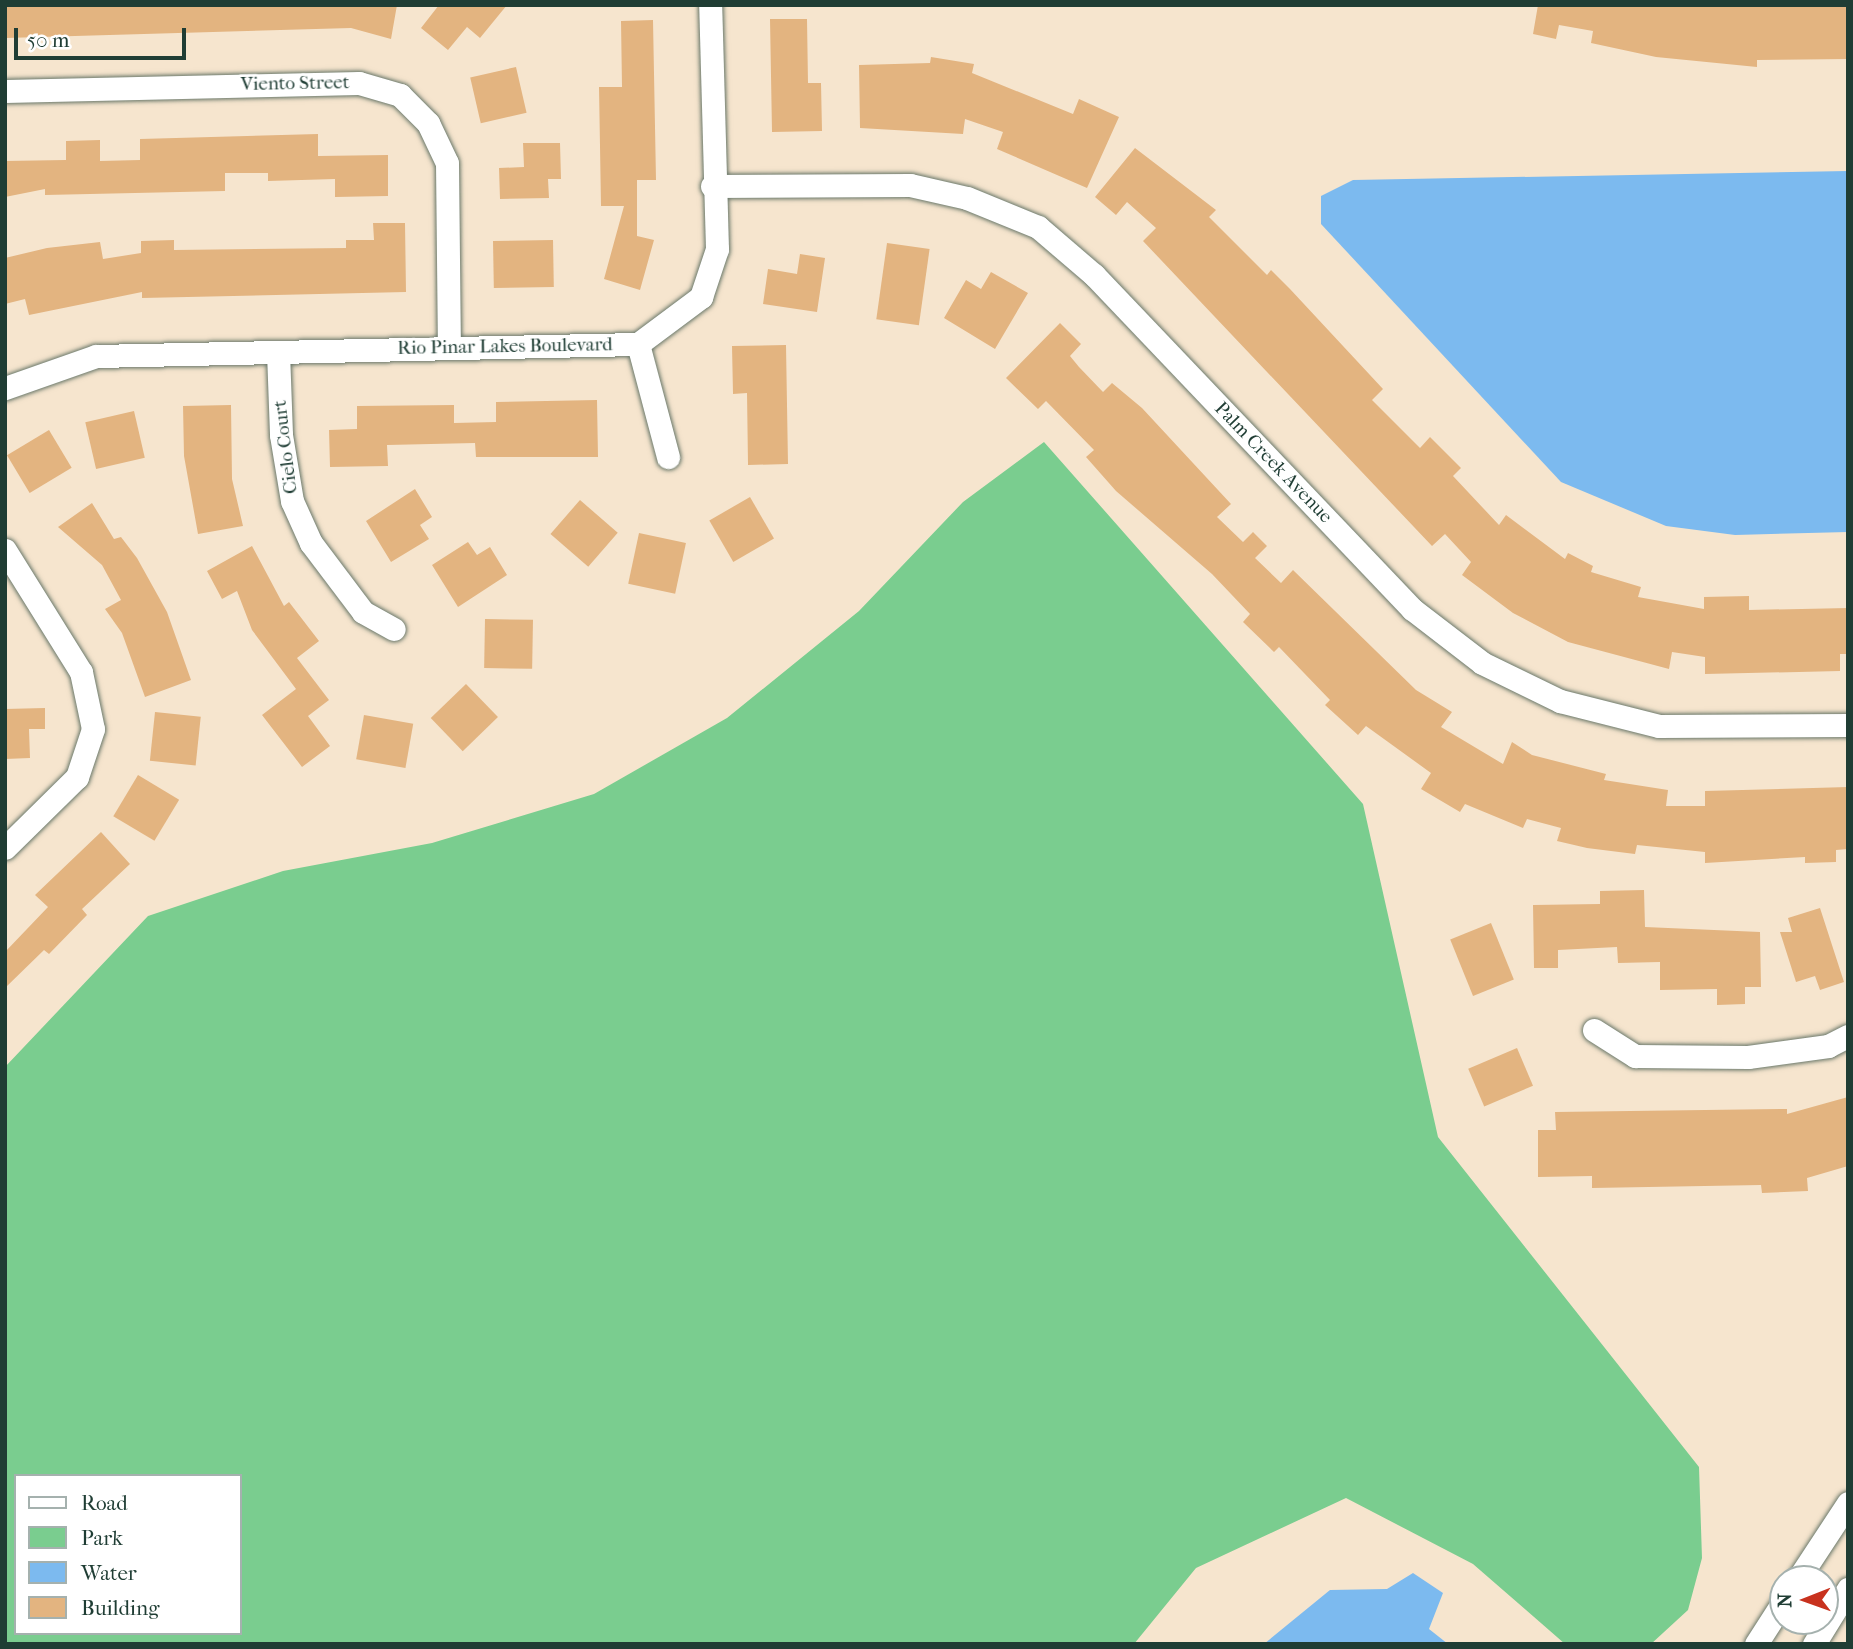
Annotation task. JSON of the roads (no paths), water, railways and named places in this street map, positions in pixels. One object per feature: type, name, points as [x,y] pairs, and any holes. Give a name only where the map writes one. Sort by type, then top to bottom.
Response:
[{"type":"street","name":"Rio Pinar Lakes Boulevard","points":[[5,388],[96,356],[638,344],[701,297],[717,249],[712,186],[709,5]]},
{"type":"street","name":"Viento Street","points":[[5,92],[359,83],[400,95],[428,123],[447,163],[449,347]]},
{"type":"street","name":"Palm Creek Avenue","points":[[712,186],[910,185],[967,198],[1038,227],[1094,275],[1412,609],[1482,663],[1560,701],[1658,726],[1848,725]]},
{"type":"street","points":[[638,344],[668,457]]},
{"type":"street","name":"Cielo Court","points":[[278,352],[281,435],[292,501],[311,543],[363,612],[394,629]]},
{"type":"street","points":[[5,550],[80,672],[93,729],[77,777],[5,848]]},
{"type":"street","points":[[1594,1030],[1635,1056],[1748,1057],[1828,1046],[1848,1036]]},
{"type":"street","points":[[1807,1565],[1848,1503]]},
{"type":"street","points":[[1814,1644],[1848,1589]]},
{"type":"street","points":[[1756,1644],[1769,1624]]},
{"type":"water","points":[[1848,171],[1848,532],[1735,535],[1666,526],[1561,482],[1321,224],[1321,196],[1353,180]]},
{"type":"water","points":[[1413,1573],[1443,1593],[1429,1629],[1448,1644],[1264,1644],[1330,1590],[1387,1589]]}]
